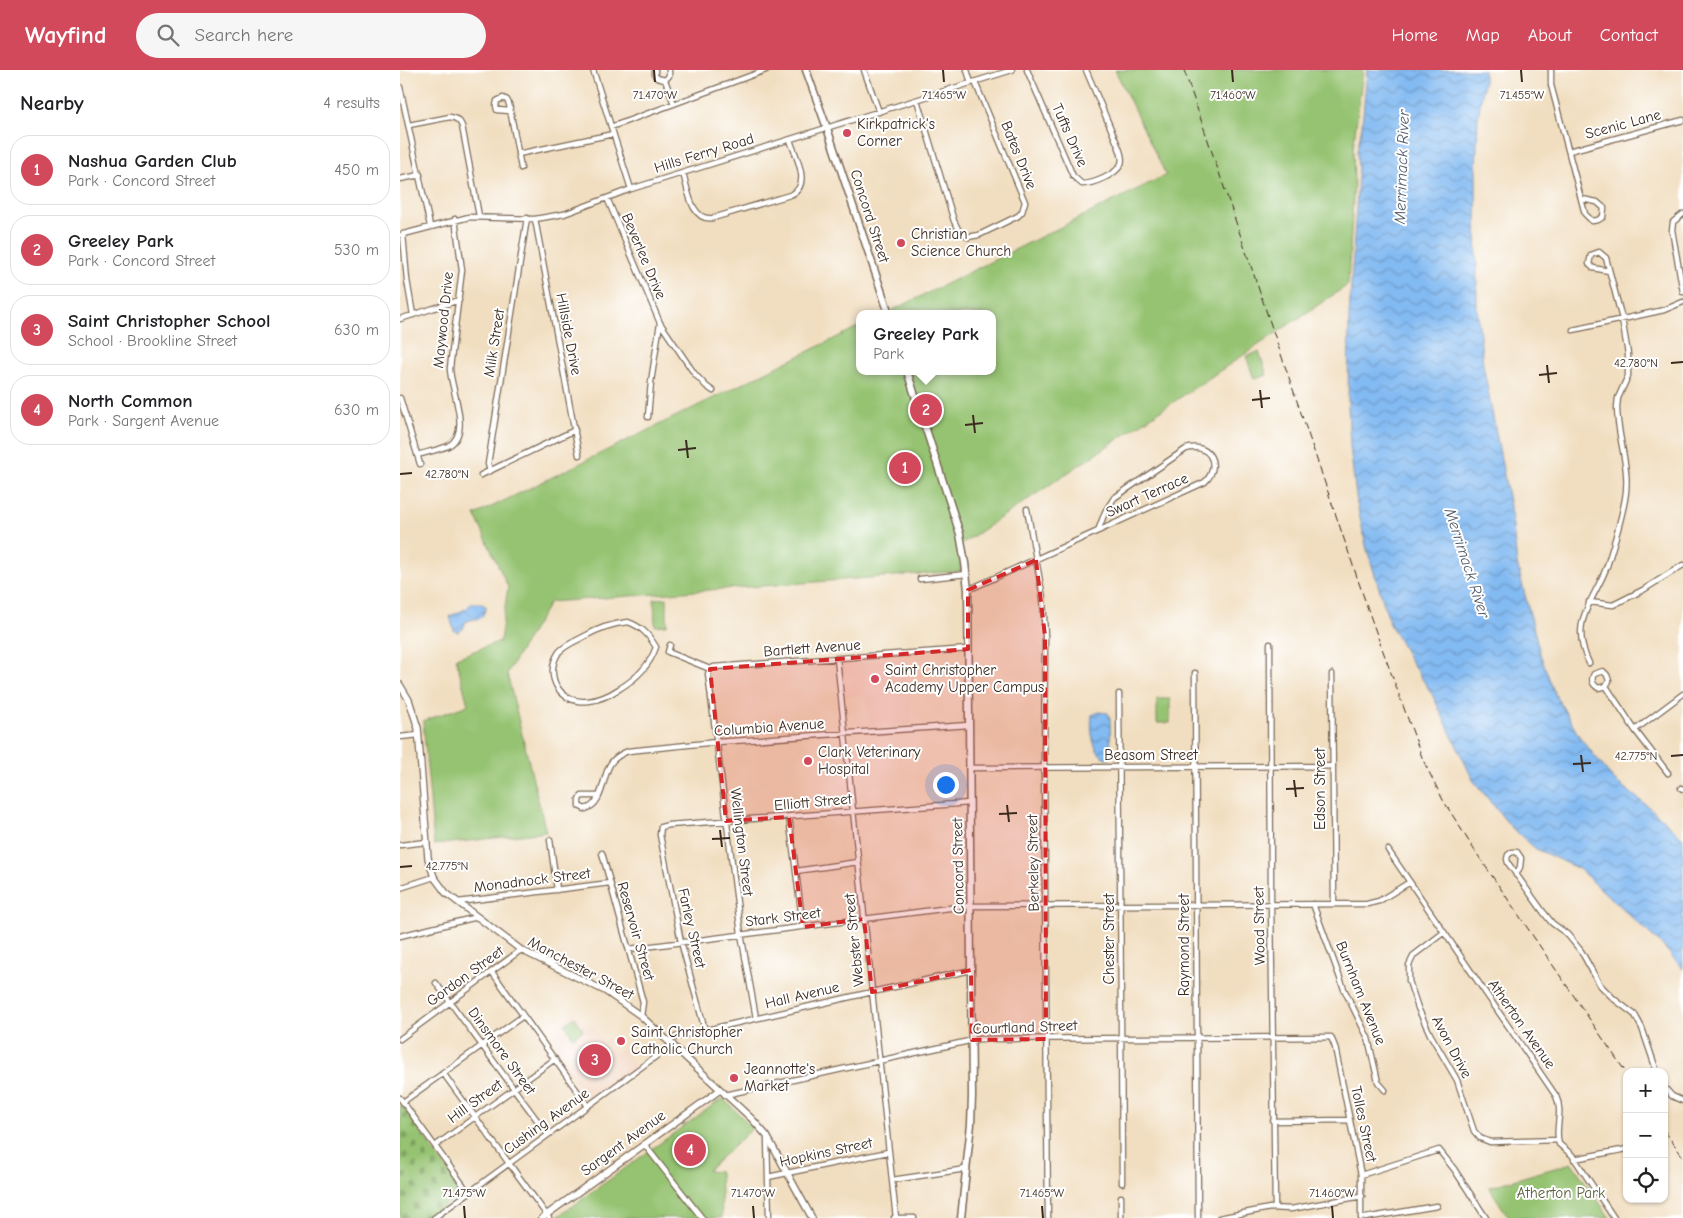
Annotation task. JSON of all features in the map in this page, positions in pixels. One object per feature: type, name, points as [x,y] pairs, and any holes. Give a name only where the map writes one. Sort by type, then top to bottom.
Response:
[{"type":"main road","name":"Concord Street","points":[[806,70],[828,128],[888,310]]},
{"type":"main road","name":"Concord Street","points":[[909,375],[957,523],[962,543],[968,590],[972,1113],[960,1218]]},
{"type":"street","points":[[593,70],[631,189]]},
{"type":"street","points":[[656,70],[657,78],[665,80]]},
{"type":"street","points":[[665,80],[669,76],[669,70]]},
{"type":"street","points":[[611,127],[766,70]]},
{"type":"street","points":[[864,70],[879,112]]},
{"type":"street","points":[[967,70],[973,82]]},
{"type":"street","name":"Hills Ferry Road","points":[[402,234],[455,219],[479,216],[535,218],[564,214],[631,189],[1012,70]]},
{"type":"street","name":"Tufts Drive","points":[[1027,70],[1073,176],[1082,184],[1088,184],[1113,172],[1121,164],[1122,159],[1086,70]]},
{"type":"street","points":[[1551,70],[1551,85],[1585,214],[1589,219],[1595,221],[1603,217],[1604,208],[1600,203],[1582,199]]},
{"type":"street","points":[[665,80],[674,104]]},
{"type":"street","name":"Bates Drive","points":[[917,100],[954,221],[959,230],[968,237],[979,235],[1018,216],[1022,212],[1025,202],[973,82]]},
{"type":"street","points":[[400,87],[430,226]]},
{"type":"street","points":[[510,112],[521,168]]},
{"type":"street","points":[[409,125],[450,117],[456,118],[462,126],[479,216]]},
{"type":"street","name":"Scenic Lane","points":[[1569,151],[1683,120]]},
{"type":"street","points":[[518,154],[613,134]]},
{"type":"street","points":[[683,173],[694,209],[699,215],[706,218],[713,218],[790,195],[798,190],[802,182],[790,140]]},
{"type":"street","points":[[400,179],[420,175]]},
{"type":"street","name":"Beverlee Drive","points":[[607,198],[660,323],[694,373],[713,391]]},
{"type":"street","points":[[1683,214],[1673,222],[1672,230],[1683,292]]},
{"type":"street","name":"Milk Street","points":[[490,471],[488,464],[527,218]]},
{"type":"street","name":"Hillside Drive","points":[[535,218],[579,454]]},
{"type":"street","name":"Maywood Drive","points":[[417,454],[448,446],[453,442],[458,433],[460,422],[450,368],[459,300],[461,265],[455,219]]},
{"type":"street","points":[[402,234],[413,315]]},
{"type":"street","points":[[1589,663],[1584,651],[1581,633],[1582,620],[1607,565],[1625,495],[1626,466],[1617,411],[1618,398],[1629,369],[1622,319],[1610,271],[1604,255],[1596,252],[1591,255],[1589,264],[1592,268],[1610,271]]},
{"type":"street","points":[[400,319],[459,300]]},
{"type":"street","points":[[1573,330],[1664,310],[1683,302]]},
{"type":"street","name":"Beverlee Drive","points":[[648,417],[650,382],[660,323]]},
{"type":"street","points":[[400,398],[420,464]]},
{"type":"street","points":[[481,475],[575,430]]},
{"type":"street","name":"Swart Terrace","points":[[968,590],[1036,560],[1205,482],[1212,472],[1212,460],[1209,454],[1199,447],[1186,449],[1118,495],[1110,502],[1098,531]]},
{"type":"street","name":"Berkeley Street","points":[[1027,508],[1043,598],[1045,636],[1044,768],[1048,1218]]},
{"type":"street","points":[[1589,602],[1613,605],[1643,590],[1683,565]]},
{"type":"street","points":[[920,579],[967,574]]},
{"type":"street","points":[[628,622],[639,626],[649,635],[656,646],[653,657],[635,678],[607,696],[587,702],[568,698],[556,687],[552,677],[552,667],[559,652],[565,646],[603,626],[628,622]]},
{"type":"street","name":"Wood Street","points":[[1270,644],[1275,1207]]},
{"type":"street","points":[[668,652],[670,645]]},
{"type":"street","name":"Bartlett Avenue","points":[[656,646],[710,669],[714,667],[968,649]]},
{"type":"street","name":"Webster Street","points":[[836,659],[895,1218]]},
{"type":"street","name":"Wellington Street","points":[[710,669],[708,674],[718,742],[726,821],[741,934],[756,1018]]},
{"type":"street","name":"Raymond Street","points":[[1195,673],[1194,767],[1198,1218]]},
{"type":"street","name":"Edson Street","points":[[1332,674],[1334,904]]},
{"type":"street","name":"Manchester Street","points":[[400,685],[413,709],[419,735],[426,842],[430,866],[441,888],[521,950],[605,991],[641,1016],[752,1119],[767,1136],[812,1218]]},
{"type":"street","points":[[1606,686],[1635,730],[1668,773]]},
{"type":"street","name":"Chester Street","points":[[1119,694],[1122,1184]]},
{"type":"street","points":[[1635,730],[1683,694]]},
{"type":"street","name":"Columbia Avenue","points":[[599,796],[611,763],[622,753],[633,750],[718,742],[844,735],[969,725]]},
{"type":"street","points":[[400,737],[419,735]]},
{"type":"street","name":"Beasom Street","points":[[970,768],[1333,766]]},
{"type":"street","points":[[584,795],[599,796],[587,809],[582,808],[578,803],[579,799],[584,795]]},
{"type":"street","name":"Elliott Street","points":[[660,829],[664,825],[669,824],[970,803]]},
{"type":"street","points":[[790,816],[803,927]]},
{"type":"street","name":"Farley Street","points":[[660,829],[681,942],[705,1030]]},
{"type":"street","points":[[550,840],[557,890]]},
{"type":"street","points":[[400,845],[426,842]]},
{"type":"street","name":"Atherton Avenue","points":[[1388,850],[1556,1096],[1561,1113],[1558,1140]]},
{"type":"street","points":[[1516,875],[1522,860],[1519,854],[1514,852],[1510,853],[1506,859],[1516,875],[1544,913],[1578,946],[1600,985],[1614,999],[1635,1015],[1642,1028],[1656,1068]]},
{"type":"street","name":"Reservoir Street","points":[[602,853],[643,1002],[641,1016]]},
{"type":"street","points":[[796,871],[858,862]]},
{"type":"street","points":[[400,888],[434,877]]},
{"type":"street","name":"Stark Street","points":[[628,949],[971,906],[1359,905],[1373,903],[1385,898],[1410,882]]},
{"type":"street","name":"Monadnock Street","points":[[458,902],[610,883]]},
{"type":"street","name":"Burnham Avenue","points":[[1313,904],[1344,989],[1368,1038],[1378,1082],[1385,1090]]},
{"type":"street","points":[[400,936],[477,917]]},
{"type":"street","name":"Avon Drive","points":[[1443,933],[1414,955],[1409,965],[1409,981],[1430,1034],[1457,1080],[1474,1131],[1480,1138],[1490,1142],[1558,1140]]},
{"type":"street","name":"Gordon Street","points":[[400,1039],[521,950]]},
{"type":"street","name":"Hall Avenue","points":[[671,1043],[705,1030],[971,970]]},
{"type":"street","points":[[492,972],[588,1106]]},
{"type":"street","name":"Dinsmore Street","points":[[436,983],[548,1135]]},
{"type":"street","points":[[469,1193],[401,1100],[443,1073],[523,1016]]},
{"type":"street","name":"Courtland Street","points":[[726,1095],[972,1040],[1332,1037]]},
{"type":"street","name":"Tolles Street","points":[[1332,1037],[1361,1174],[1361,1218]]},
{"type":"street","name":"Cushing Avenue","points":[[434,1218],[671,1043]]},
{"type":"street","name":"Hill Street","points":[[435,1146],[555,1059]]},
{"type":"street","points":[[443,1073],[545,1217]]},
{"type":"street","name":"Sargent Avenue","points":[[545,1217],[720,1090]]},
{"type":"street","points":[[1668,1092],[1672,1096],[1683,1101]]},
{"type":"street","points":[[1273,1121],[1350,1120]]},
{"type":"street","points":[[767,1136],[769,1218]]},
{"type":"street","points":[[1558,1140],[1561,1146],[1574,1159],[1614,1218]]},
{"type":"street","points":[[644,1144],[702,1218]]},
{"type":"street","points":[[1361,1174],[1439,1150],[1454,1169],[1486,1218]]},
{"type":"street","points":[[1574,1159],[1623,1150]]},
{"type":"street","name":"Hopkins Street","points":[[768,1177],[888,1152]]},
{"type":"street","points":[[892,1180],[966,1169]]},
{"type":"street","points":[[1220,1218],[1275,1207],[1291,1209],[1362,1196]]},
{"type":"street","points":[[1121,1197],[1121,1218]]},
{"type":"street","points":[[1365,1218],[1436,1206]]},
{"type":"street","points":[[895,1218],[914,1218]]},
{"type":"highlighted area","points":[[1036,560],[1045,636],[1046,1039],[972,1040],[971,970],[872,992],[864,919],[803,927],[789,817],[726,821],[710,669],[968,649],[968,590]]},
{"type":"shaded area","name":"Saint Christopher Academy Upper Campus","points":[[906,659],[912,723],[869,727],[866,695],[842,697],[840,664]]},
{"type":"shaded area","points":[[574,1011],[585,1026],[590,1023],[603,1041],[606,1039],[615,1052],[623,1047],[637,1067],[590,1101],[541,1036]]},
{"type":"green space","points":[[1115,70],[1363,70],[1353,149],[1354,181],[1348,285],[957,547],[961,571],[550,602],[507,673],[546,832],[434,845],[423,721],[468,705],[456,658],[500,641],[508,587],[475,515],[856,328],[856,375],[996,375],[996,310],[893,310],[1166,175]]},
{"type":"green space","points":[[1259,352],[1267,375],[1254,379],[1246,356]]},
{"type":"green space","points":[[667,598],[667,625],[655,626],[654,599]]},
{"type":"green space","points":[[1157,699],[1170,699],[1170,723],[1157,723]]},
{"type":"green space","points":[[575,1017],[583,1030],[573,1037],[565,1024]]},
{"type":"green space","points":[[724,1099],[753,1128],[707,1171],[720,1172],[722,1218],[556,1218],[720,1100]]},
{"type":"green space","points":[[400,1103],[462,1190],[462,1193],[427,1218],[400,1218]]},
{"type":"green space","name":"Atherton Park","points":[[1572,1163],[1610,1218],[1509,1218],[1489,1187]]},
{"type":"water","name":"Merrimack River","points":[[1367,70],[1484,70],[1478,118],[1476,170],[1477,307],[1483,364],[1512,517],[1517,564],[1541,657],[1555,694],[1579,736],[1614,780],[1649,807],[1683,838],[1683,969],[1661,944],[1579,869],[1536,849],[1510,826],[1473,780],[1432,694],[1390,624],[1366,546],[1357,504],[1350,447],[1348,404],[1349,317],[1358,176],[1357,151],[1362,126]]},
{"type":"water","points":[[472,603],[480,603],[487,607],[481,618],[466,621],[463,629],[458,632],[454,631],[450,616],[466,609]]},
{"type":"water","points":[[1099,712],[1108,713],[1110,719],[1111,755],[1109,759],[1099,753],[1093,741],[1092,715]]},
{"type":"railway","points":[[1184,70],[1372,621],[1423,760],[1443,800],[1473,848],[1623,1068]]},
{"type":"railway","points":[[1668,1136],[1683,1157]]},
{"type":"place","name":"Kirkpatrick's Corner","points":[[847,133]]},
{"type":"place","name":"Christian Science Church","points":[[901,243]]},
{"type":"place","name":"Greeley Park","points":[[926,410]]},
{"type":"place","name":"Nashua Garden Club","points":[[905,468]]},
{"type":"place","name":"Saint Christopher Academy Upper Campus","points":[[875,679]]},
{"type":"place","name":"Clark Veterinary Hospital","points":[[808,761]]},
{"type":"place","name":"Saint Christopher Catholic Church","points":[[621,1041]]},
{"type":"place","name":"Saint Christopher School","points":[[595,1060]]},
{"type":"place","name":"Jeannotte's Market","points":[[734,1078]]},
{"type":"place","name":"North Common","points":[[690,1150]]}]
